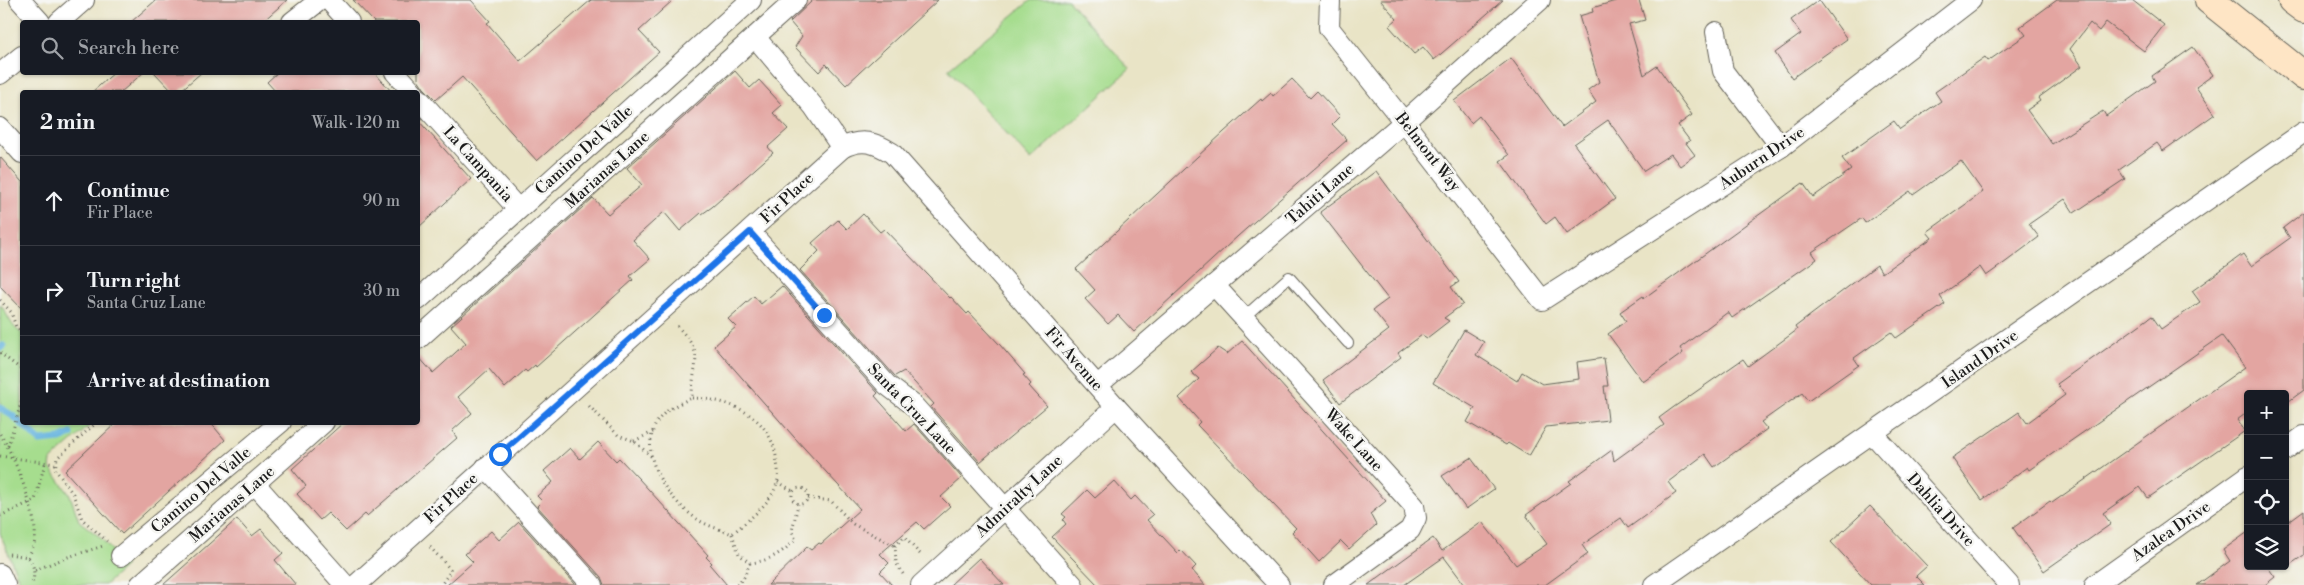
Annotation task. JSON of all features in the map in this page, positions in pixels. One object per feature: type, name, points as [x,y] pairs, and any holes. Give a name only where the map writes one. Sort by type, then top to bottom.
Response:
[{"type":"main road","points":[[2210,0],[2304,76]]},
{"type":"main road","points":[[2292,0],[2304,9]]},
{"type":"street","points":[[20,0],[38,20]]},
{"type":"street","points":[[61,20],[84,0]]},
{"type":"street","points":[[295,20],[320,0]]},
{"type":"street","points":[[329,0],[347,20]]},
{"type":"street","name":"Camino Del Valle","points":[[420,298],[751,0]]},
{"type":"street","name":"Marianas Lane","points":[[420,337],[796,0]]},
{"type":"street","name":"Belmont Way","points":[[1330,0],[1328,28],[1404,122],[1542,300]]},
{"type":"street","name":"Tahiti Lane","points":[[1098,385],[1404,122],[1540,0]]},
{"type":"street","name":"Auburn Drive","points":[[1542,300],[1781,147],[1970,0]]},
{"type":"street","points":[[1716,32],[1723,70],[1781,147]]},
{"type":"street","points":[[755,37],[814,107],[842,148]]},
{"type":"street","points":[[0,74],[20,58]]},
{"type":"street","points":[[398,75],[411,90]]},
{"type":"street","name":"La Campania","points":[[420,100],[518,209]]},
{"type":"street","points":[[0,128],[20,151]]},
{"type":"street","name":"Island Drive","points":[[1654,585],[2304,132]]},
{"type":"street","name":"Fir Place","points":[[356,585],[842,148],[852,142],[865,141]]},
{"type":"street","name":"Fir Avenue","points":[[865,141],[878,144],[892,153],[1116,407],[1279,585]]},
{"type":"street","name":"Santa Cruz Lane","points":[[750,232],[887,385],[912,404],[1073,585]]},
{"type":"street","name":"Wake Lane","points":[[1214,285],[1414,506],[1416,518],[1410,530],[1334,585]]},
{"type":"street","name":"Admiralty Lane","points":[[915,582],[936,572],[1006,510],[1116,407]]},
{"type":"street","name":"Camino Del Valle","points":[[121,556],[275,425]]},
{"type":"street","name":"Marianas Lane","points":[[140,585],[321,425]]},
{"type":"street","name":"Dahlia Drive","points":[[1873,434],[2008,585]]},
{"type":"street","points":[[2289,447],[2304,436]]},
{"type":"street","points":[[486,467],[592,585]]},
{"type":"street","name":"Azalea Drive","points":[[2095,585],[2244,479]]},
{"type":"street","points":[[255,484],[346,585]]},
{"type":"street","points":[[3,564],[4,585]]},
{"type":"lane","points":[[1243,318],[1289,277],[1348,343]]},
{"type":"path","points":[[0,300],[11,312],[16,327],[20,330]]},
{"type":"path","points":[[662,310],[689,338],[696,350],[692,398]]},
{"type":"path","points":[[0,353],[20,368]]},
{"type":"path","points":[[574,388],[611,429],[618,435],[634,441],[653,458]]},
{"type":"path","points":[[692,398],[725,402],[742,409],[755,418],[770,435],[778,466],[778,482],[768,501],[732,534],[697,519],[673,498],[659,477],[653,458],[651,441],[660,418],[667,410],[692,398]]},
{"type":"path","points":[[8,446],[20,409]]},
{"type":"path","points":[[35,570],[110,544],[82,520],[73,494],[55,469],[57,458],[93,425]]},
{"type":"path","points":[[634,441],[653,432]]},
{"type":"path","points":[[0,434],[13,456],[28,503],[35,538],[28,557]]},
{"type":"path","points":[[0,456],[13,456],[45,464],[55,464]]},
{"type":"path","points":[[0,516],[35,500],[45,464]]},
{"type":"path","points":[[778,482],[793,491]]},
{"type":"path","points":[[793,491],[796,488],[805,490],[808,498]]},
{"type":"path","points":[[793,491],[793,501],[798,504],[806,502],[808,498]]},
{"type":"path","points":[[808,498],[831,501],[853,524],[895,546]]},
{"type":"path","points":[[732,534],[739,554],[750,563],[764,562],[779,554],[796,540],[792,531],[798,504]]},
{"type":"path","points":[[415,531],[451,570],[441,585]]},
{"type":"path","points":[[895,546],[904,538],[936,572]]},
{"type":"path","points":[[895,546],[896,562],[915,582]]},
{"type":"path","points":[[3,564],[14,553],[28,557],[35,570],[32,585]]},
{"type":"path","points":[[736,585],[744,577],[750,563]]},
{"type":"green space","points":[[1031,0],[1068,0],[1130,69],[1031,160],[948,69]]},
{"type":"green space","points":[[0,304],[12,324],[20,332],[20,425],[91,425],[51,460],[50,468],[70,495],[79,521],[100,537],[126,566],[105,585],[21,585],[0,533]]},
{"type":"building","points":[[156,0],[287,0],[264,20],[133,20]]},
{"type":"building","points":[[353,0],[471,0],[490,21],[487,23],[520,61],[591,0],[673,0],[639,31],[659,52],[537,161],[462,77],[436,100],[424,88],[418,79],[418,75],[420,75],[420,20],[372,20]]},
{"type":"building","points":[[813,0],[938,0],[846,85],[826,64],[819,72],[795,47],[802,36],[790,22]]},
{"type":"building","points":[[1380,0],[1503,0],[1434,60],[1423,47],[1414,54],[1389,26],[1397,19]]},
{"type":"building","points":[[1619,0],[1639,0],[1645,20],[1629,24],[1644,75],[1657,66],[1692,115],[1678,125],[1690,141],[1686,143],[1695,155],[1680,166],[1671,154],[1644,171],[1608,120],[1574,144],[1615,199],[1567,234],[1555,217],[1546,224],[1500,161],[1509,155],[1479,116],[1471,123],[1454,101],[1511,58],[1562,127],[1596,102],[1588,90],[1599,82],[1579,16],[1593,12],[1592,8]]},
{"type":"building","points":[[1819,0],[1847,39],[1792,78],[1775,53],[1801,34],[1791,20]]},
{"type":"building","points":[[2057,0],[2132,0],[2164,25],[2144,51],[2106,22],[2099,31],[2090,23],[2070,49],[2082,66],[2038,98],[2040,101],[2027,110],[2052,144],[2103,111],[2106,116],[2155,81],[2152,76],[2193,47],[2213,75],[2196,87],[2215,114],[2163,151],[2157,143],[2119,170],[2125,179],[2074,213],[2065,199],[2029,224],[2039,237],[2007,261],[1986,276],[1980,267],[1940,296],[1945,304],[1896,338],[1891,332],[1854,358],[1859,365],[1808,401],[1802,393],[1761,422],[1767,429],[1714,467],[1705,454],[1668,482],[1676,493],[1628,528],[1621,518],[1582,545],[1588,554],[1545,585],[1465,585],[1444,557],[1404,585],[1368,585],[1433,538],[1442,551],[1482,522],[1516,565],[1547,544],[1526,515],[1571,483],[1569,481],[1612,450],[1614,461],[1664,425],[1659,418],[1674,407],[1743,359],[1748,366],[1797,330],[1795,327],[1877,265],[1882,273],[1932,238],[1927,232],[1983,192],[1961,161],[1913,195],[1910,191],[1865,223],[1862,218],[1812,252],[1817,259],[1732,318],[1728,312],[1680,348],[1683,353],[1643,382],[1608,334],[1626,321],[1620,312],[1643,296],[1644,298],[1803,183],[1813,197],[1851,170],[1842,158],[1894,121],[1900,129],[1941,101],[1935,92],[1985,57],[1988,61],[2026,35],[2020,27]]},
{"type":"building","points":[[735,71],[750,88],[759,80],[782,105],[773,113],[788,129],[768,147],[773,153],[712,207],[701,213],[680,231],[664,212],[633,240],[650,259],[630,276],[633,280],[536,367],[535,365],[527,372],[525,370],[505,388],[489,369],[458,397],[472,413],[452,431],[457,438],[367,516],[365,514],[346,531],[328,513],[320,520],[297,494],[306,486],[292,469],[341,425],[420,425],[420,358],[433,373],[466,343],[451,326],[593,198],[608,214],[642,185],[627,168]]},
{"type":"building","points":[[112,75],[141,75],[123,90],[94,90]]},
{"type":"building","points":[[157,75],[199,75],[181,90],[171,90]]},
{"type":"building","points":[[275,75],[377,75],[390,90],[274,90],[267,82]]},
{"type":"building","points":[[1292,79],[1310,98],[1317,91],[1340,116],[1332,124],[1347,140],[1238,236],[1134,332],[1118,315],[1108,324],[1085,299],[1095,290],[1076,269],[1261,99],[1262,101],[1271,93],[1273,96]]},
{"type":"building","points":[[420,122],[471,179],[420,226]]},
{"type":"building","points":[[0,157],[20,180],[20,307],[0,286]]},
{"type":"building","points":[[1376,171],[1459,282],[1451,287],[1463,304],[1444,318],[1449,321],[1427,338],[1422,335],[1398,353],[1401,357],[1340,403],[1323,380],[1389,330],[1373,310],[1388,299],[1320,212]]},
{"type":"building","points":[[2304,212],[2304,390],[2289,401],[2289,390],[2244,390],[2244,415],[2237,420],[2244,432],[2148,498],[2140,487],[2103,513],[2111,524],[2044,571],[2013,528],[2050,501],[2052,503],[2245,367],[2222,336],[2029,470],[2027,467],[1982,500],[1952,458],[2019,412],[2027,423],[2065,395],[2057,384],[2152,316],[2161,329],[2200,302],[2192,291],[2243,254],[2251,266],[2290,238],[2283,228]]},
{"type":"building","points":[[863,214],[880,232],[884,229],[950,298],[967,314],[969,312],[1025,374],[1023,375],[1031,384],[1029,386],[1047,406],[980,462],[931,407],[934,404],[904,371],[895,376],[800,270],[819,251],[812,243],[838,220],[847,229]]},
{"type":"building","points":[[782,286],[878,393],[875,396],[906,431],[914,424],[962,478],[941,497],[950,506],[924,529],[917,522],[880,554],[889,563],[880,572],[892,585],[768,585],[807,547],[811,550],[819,543],[821,544],[860,509],[714,346],[736,327],[728,319],[754,296],[761,304]]},
{"type":"building","points":[[1464,330],[1484,342],[1476,355],[1517,381],[1522,372],[1542,384],[1579,379],[1577,362],[1604,358],[1608,386],[1604,386],[1608,420],[1546,427],[1529,456],[1467,422],[1475,408],[1433,383]]},
{"type":"building","points":[[1242,341],[1386,501],[1370,514],[1376,525],[1349,549],[1341,541],[1319,562],[1292,532],[1296,528],[1197,425],[1200,422],[1179,398],[1199,379],[1191,372],[1218,348],[1227,354]]},
{"type":"building","points":[[114,425],[212,425],[225,440],[122,534],[65,471]]},
{"type":"building","points":[[598,442],[616,461],[619,458],[708,555],[706,557],[712,563],[710,565],[727,585],[604,585],[601,577],[537,506],[542,501],[537,496],[553,482],[544,471],[570,448],[580,459]]},
{"type":"building","points":[[1471,458],[1494,489],[1466,509],[1442,476]]},
{"type":"building","points":[[1114,481],[1131,500],[1135,496],[1153,515],[1147,520],[1178,553],[1181,550],[1196,566],[1192,570],[1205,585],[1098,585],[1052,537],[1066,524],[1063,520],[1066,517],[1062,514],[1087,490],[1095,498]]},
{"type":"building","points":[[1870,506],[1927,566],[1916,576],[1925,585],[1871,585],[1831,542]]},
{"type":"building","points":[[2304,510],[2304,555],[2289,565],[2289,525],[2289,521]]},
{"type":"building","points":[[237,519],[252,536],[261,529],[283,553],[275,560],[296,585],[163,585]]},
{"type":"building","points":[[519,522],[576,585],[447,585],[473,562],[465,554],[491,531],[499,540]]},
{"type":"building","points":[[2244,535],[2244,570],[2270,570],[2275,577],[2265,585],[2197,585],[2230,561],[2223,550]]},
{"type":"building","points":[[979,558],[1004,585],[950,585]]},
{"type":"waterway","points":[[0,408],[20,422]]},
{"type":"waterway","points":[[23,425],[40,441],[60,439],[71,434]]},
{"type":"route","points":[[500,454],[750,232],[824,315]]}]
